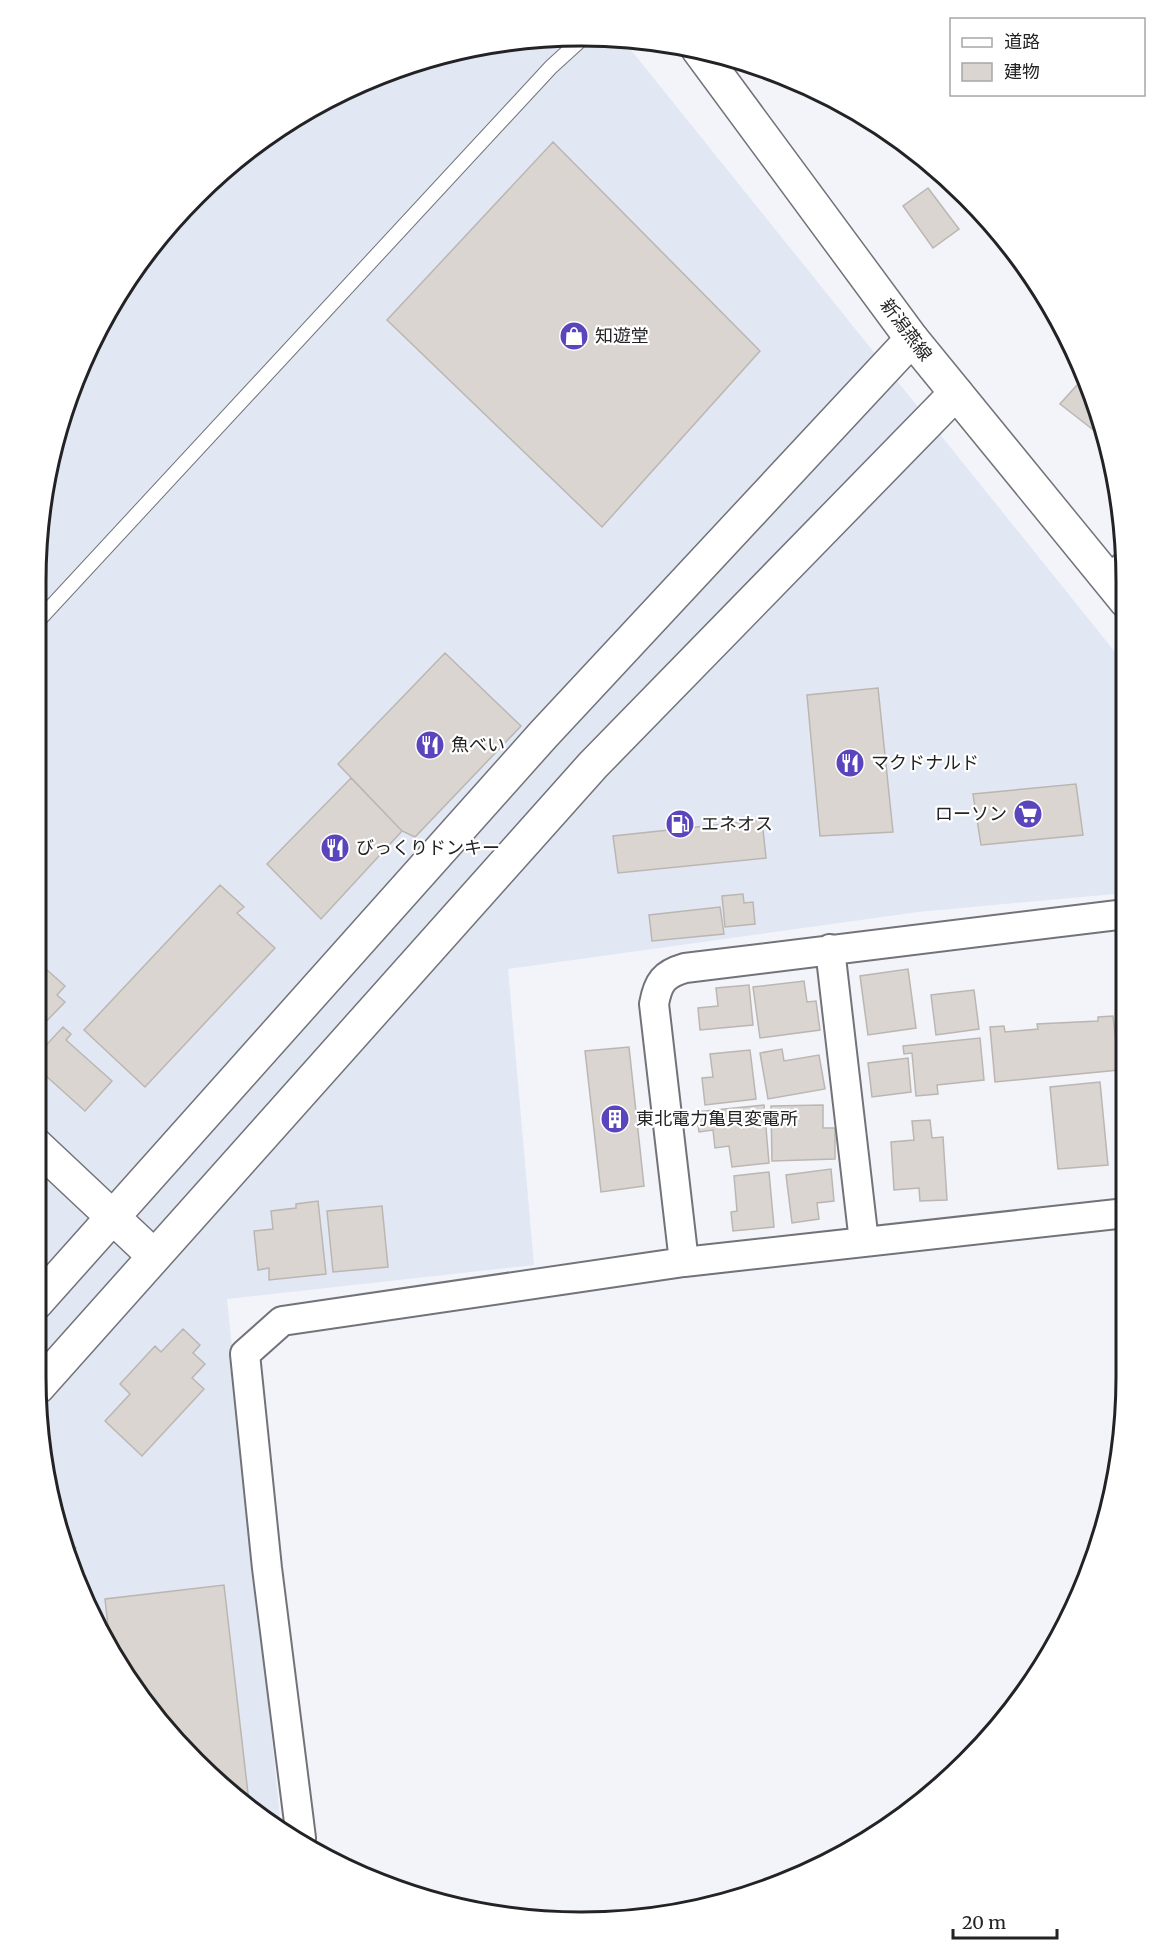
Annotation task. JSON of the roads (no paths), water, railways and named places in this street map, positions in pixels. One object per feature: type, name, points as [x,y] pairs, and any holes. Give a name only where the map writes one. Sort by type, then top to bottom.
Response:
[{"type":"street","name":"新潟燕線","points":[[708,62],[912,339],[1116,577]]},
{"type":"street","points":[[46,1292],[543,735],[912,339]]},
{"type":"street","points":[[46,1378],[593,765],[956,393]]},
{"type":"street","points":[[684,1262],[654,1004],[657,988],[667,973],[685,968],[830,949],[1116,923]]},
{"type":"street","points":[[830,949],[864,1242]]},
{"type":"street","points":[[46,1154],[154,1256]]},
{"type":"street","points":[[300,1832],[267,1568],[245,1354],[282,1322],[684,1262],[1116,1214]]},
{"type":"lane","points":[[46,612],[495,127],[573,46]]},
{"type":"place","name":"知遊堂","points":[[574,336]]},
{"type":"place","name":"魚べい","points":[[430,745]]},
{"type":"place","name":"マクドナルド","points":[[850,763]]},
{"type":"place","name":"ローソン","points":[[1028,814]]},
{"type":"place","name":"エネオス","points":[[680,824]]},
{"type":"place","name":"びっくりドンキー","points":[[335,848]]},
{"type":"place","name":"東北電力亀貝変電所","points":[[615,1119]]}]
